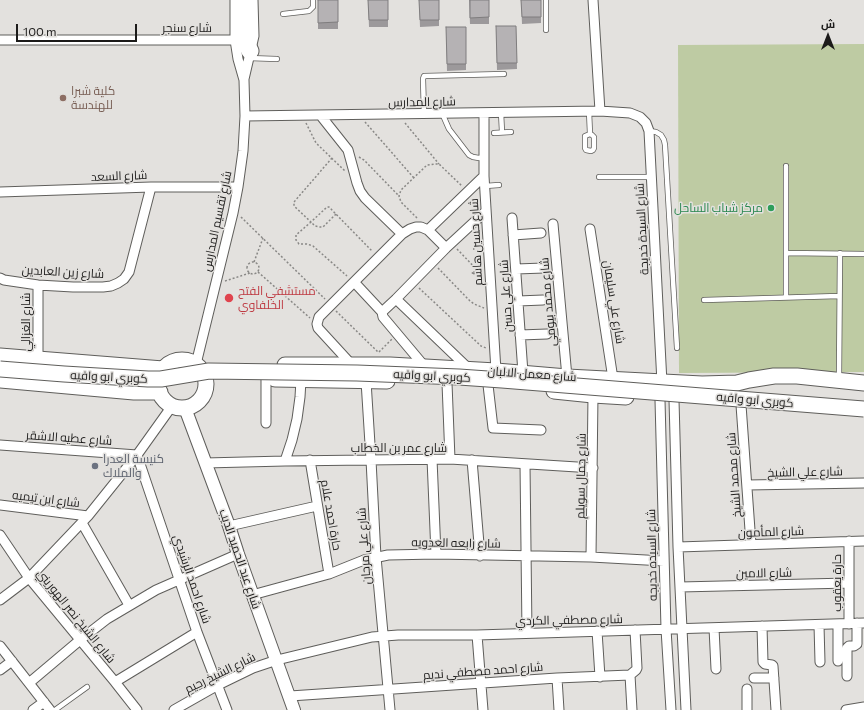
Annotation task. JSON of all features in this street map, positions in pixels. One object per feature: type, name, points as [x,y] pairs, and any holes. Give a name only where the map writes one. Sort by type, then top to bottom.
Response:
[{"type":"highway","points":[[243,0],[240,34],[245,40],[249,55]]},
{"type":"main road","points":[[0,356],[163,369]]},
{"type":"main road","points":[[178,360],[188,360],[200,369],[206,381],[206,389],[203,397],[193,405],[179,407],[166,401],[160,392],[158,382],[163,369],[170,363],[178,360]]},
{"type":"main road","name":"شارع معمل الالبان","points":[[200,369],[351,364],[468,369],[662,383],[737,383],[774,376],[797,376],[864,383]]},
{"type":"main road","name":"كوبري ابو وافيه","points":[[0,369],[148,379],[161,379],[199,372],[357,373],[459,377],[864,410]]},
{"type":"main road","name":"شارع معمل الالبان","points":[[200,369],[266,379],[488,385],[594,395],[747,405],[864,416]]},
{"type":"main road","points":[[0,380],[134,392],[160,392]]},
{"type":"main road","points":[[619,380],[624,397]]},
{"type":"main road","name":"كوبري ابو وافيه","points":[[702,384],[771,396],[864,402]]},
{"type":"main road","points":[[747,405],[857,412],[864,410]]},
{"type":"street","name":"شارع تقسيم المدارس","points":[[235,0],[240,34],[238,59],[244,80]]},
{"type":"street","name":"شارع تقسيم المدارس","points":[[200,369],[216,284],[238,187],[243,151],[245,116],[244,80],[254,36],[253,0]]},
{"type":"street","points":[[593,0],[600,111],[630,113],[640,117],[646,123],[649,131]]},
{"type":"street","name":"شارع سنجر","points":[[0,40],[240,34]]},
{"type":"street","name":"شارع المدارس","points":[[245,116],[600,111]]},
{"type":"street","name":"شارع حسين هاشم","points":[[484,113],[484,176],[496,371]]},
{"type":"street","points":[[321,116],[348,150],[360,191],[365,198],[402,234]]},
{"type":"street","name":"شارع السيدة خديجة","points":[[649,131],[662,383]]},
{"type":"street","points":[[428,230],[484,176]]},
{"type":"street","name":"شارع السعد","points":[[0,192],[151,187],[238,187]]},
{"type":"street","name":"شارع زين العابدين","points":[[0,278],[4,280],[38,285],[73,287],[110,286],[118,283],[124,279],[129,272],[151,187]]},
{"type":"street","points":[[382,312],[486,211]]},
{"type":"street","name":"شارع علي حسن","points":[[512,218],[523,373]]},
{"type":"street","name":"شارع محمد بيومي","points":[[553,224],[567,377]]},
{"type":"street","points":[[351,364],[318,328],[317,324],[319,317],[355,283],[402,234],[410,229],[421,227],[428,230],[449,246]]},
{"type":"street","name":"شارع علي سليمان","points":[[590,229],[619,380]]},
{"type":"street","points":[[513,235],[541,233]]},
{"type":"street","points":[[516,269],[544,268]]},
{"type":"street","points":[[355,283],[382,312],[383,317],[425,367]]},
{"type":"street","name":"شارع الغزالي","points":[[38,285],[38,359]]},
{"type":"street","points":[[396,299],[468,369]]},
{"type":"street","points":[[518,301],[543,300]]},
{"type":"street","points":[[520,335],[547,334]]},
{"type":"street","points":[[266,379],[266,423]]},
{"type":"street","points":[[285,461],[297,418],[301,380]]},
{"type":"street","name":"شارع علي مرجان","points":[[366,381],[372,460],[376,557],[390,710]]},
{"type":"street","points":[[447,383],[450,459]]},
{"type":"street","points":[[488,385],[493,428],[541,430]]},
{"type":"street","name":"شارع جمال سويلم","points":[[591,557],[594,395]]},
{"type":"street","points":[[667,400],[678,550],[686,710]]},
{"type":"street","name":"شارع السيده خديجه","points":[[667,400],[664,557],[666,630],[671,710]]},
{"type":"street","name":"شارع محمد الشيخ","points":[[747,405],[747,485],[751,544]]},
{"type":"street","points":[[0,600],[29,578],[85,519],[137,455],[179,407]]},
{"type":"street","name":"شارع عبد الحميد الديب","points":[[179,407],[206,463],[294,710]]},
{"type":"street","name":"شارع عطيه الاشقر","points":[[0,445],[137,455]]},
{"type":"street","name":"شارع احمد الرشيدي","points":[[137,455],[197,632],[227,710]]},
{"type":"street","points":[[432,459],[436,554]]},
{"type":"street","name":"شارع عمر بن الخطاب","points":[[206,463],[310,460],[450,459],[593,468]]},
{"type":"street","name":"حارة احمد علام","points":[[310,460],[329,574]]},
{"type":"street","points":[[472,460],[480,556]]},
{"type":"street","points":[[525,464],[527,633]]},
{"type":"street","name":"شارع علي الشيخ","points":[[747,485],[864,483]]},
{"type":"street","name":"شارع ابن تيميه","points":[[0,505],[85,519]]},
{"type":"street","points":[[229,526],[317,506]]},
{"type":"street","points":[[85,519],[130,605]]},
{"type":"street","name":"شارع الشيخ نصر الهوريني","points":[[0,535],[29,578],[115,682],[136,710]]},
{"type":"street","name":"حارة يعقوب","points":[[847,676],[847,648],[857,644],[857,624],[849,583],[849,541]]},
{"type":"street","name":"شارع المأمون","points":[[664,557],[678,550],[751,544],[864,541]]},
{"type":"street","points":[[29,683],[107,618],[156,590],[238,554]]},
{"type":"street","name":"شارع رابعه العدويه","points":[[252,595],[329,574],[364,560],[388,555],[436,554],[480,556],[664,557]]},
{"type":"street","name":"شارع الامين","points":[[680,587],[849,583]]},
{"type":"street","points":[[819,624],[820,662]]},
{"type":"street","points":[[838,624],[838,661]]},
{"type":"street","name":"شارع مصطفي الكردي","points":[[277,660],[361,639],[383,636],[477,635],[857,624]]},
{"type":"street","points":[[762,626],[763,662],[765,664],[772,664],[773,666],[776,710]]},
{"type":"street","points":[[714,628],[716,669]]},
{"type":"street","points":[[632,710],[630,675],[636,670],[637,665],[635,630]]},
{"type":"street","points":[[597,631],[600,676]]},
{"type":"street","points":[[115,682],[197,632]]},
{"type":"street","points":[[477,635],[483,710]]},
{"type":"street","points":[[0,646],[50,710]]},
{"type":"street","name":"شارع الشيخ رحيم","points":[[174,710],[253,668],[277,660]]},
{"type":"street","points":[[0,670],[12,661]]},
{"type":"street","name":"شارع احمد مصطفي نديم","points":[[290,696],[556,678],[630,675]]},
{"type":"street","points":[[556,678],[559,710]]},
{"type":"street","points":[[754,678],[774,678]]},
{"type":"street","points":[[747,689],[747,710]]},
{"type":"street","points":[[33,710],[44,702]]},
{"type":"street","points":[[846,710],[864,706]]},
{"type":"lane","points":[[283,14],[309,11],[313,8],[313,0]]},
{"type":"lane","points":[[546,0],[546,30]]},
{"type":"lane","points":[[249,55],[277,59]]},
{"type":"lane","points":[[424,114],[424,76],[504,74]]},
{"type":"lane","points":[[589,111],[590,134]]},
{"type":"lane","points":[[501,112],[502,132]]},
{"type":"lane","points":[[442,114],[449,129],[469,155],[484,158]]},
{"type":"lane","points":[[649,131],[662,135],[665,145],[677,348]]},
{"type":"lane","points":[[494,133],[511,132]]},
{"type":"lane","points":[[786,166],[786,297]]},
{"type":"lane","points":[[599,177],[651,177]]},
{"type":"lane","points":[[485,186],[499,185]]},
{"type":"lane","points":[[786,253],[864,254]]},
{"type":"lane","points":[[839,381],[840,254]]},
{"type":"lane","points":[[704,300],[839,296]]},
{"type":"lane","points":[[54,710],[87,687]]},
{"type":"path","points":[[398,114],[439,164],[468,192]]},
{"type":"path","points":[[359,115],[414,178]]},
{"type":"path","points":[[302,116],[316,142],[357,183]]},
{"type":"path","points":[[348,150],[364,160],[399,196],[401,202],[428,230]]},
{"type":"path","points":[[332,158],[294,202],[294,206],[315,226],[320,227],[323,227],[336,214]]},
{"type":"path","points":[[399,196],[402,190],[428,165],[439,164]]},
{"type":"path","points":[[355,283],[314,246],[299,244],[296,240],[296,235],[327,207],[329,207],[379,258]]},
{"type":"path","points":[[234,210],[390,365]]},
{"type":"path","points":[[250,273],[247,269],[248,266],[251,262],[254,262],[263,238]]},
{"type":"path","points":[[449,246],[491,284]]},
{"type":"path","points":[[254,262],[258,265],[258,272]]},
{"type":"path","points":[[432,262],[474,304],[492,312]]},
{"type":"path","points":[[216,284],[250,273],[255,274],[258,272]]},
{"type":"path","points":[[258,272],[317,324]]},
{"type":"path","points":[[413,282],[481,346],[495,352]]},
{"type":"path","points":[[378,352],[397,333]]},
{"type":"green space","name":"مركز شباب الساحل","points":[[864,44],[864,372],[679,373],[678,45]]},
{"type":"building","points":[[318,0],[338,0],[338,22],[318,23]]},
{"type":"building","points":[[368,0],[388,0],[388,20],[369,20]]},
{"type":"building","points":[[419,0],[439,0],[439,20],[420,20]]},
{"type":"building","points":[[470,0],[489,0],[489,17],[470,18]]},
{"type":"building","points":[[521,0],[541,0],[541,17],[522,17]]},
{"type":"building","points":[[496,26],[516,26],[517,63],[497,63]]},
{"type":"building","points":[[446,27],[466,27],[466,64],[447,64]]},
{"type":"place","name":"كلية شبرا للهندسة","points":[[63,98]]},
{"type":"place","name":"مركز شباب الساحل","points":[[771,208]]},
{"type":"place","name":"مستشفي الفتح الخلفاوي","points":[[229,298]]},
{"type":"place","name":"كنيسة العدرا والملاك","points":[[95,466]]}]
